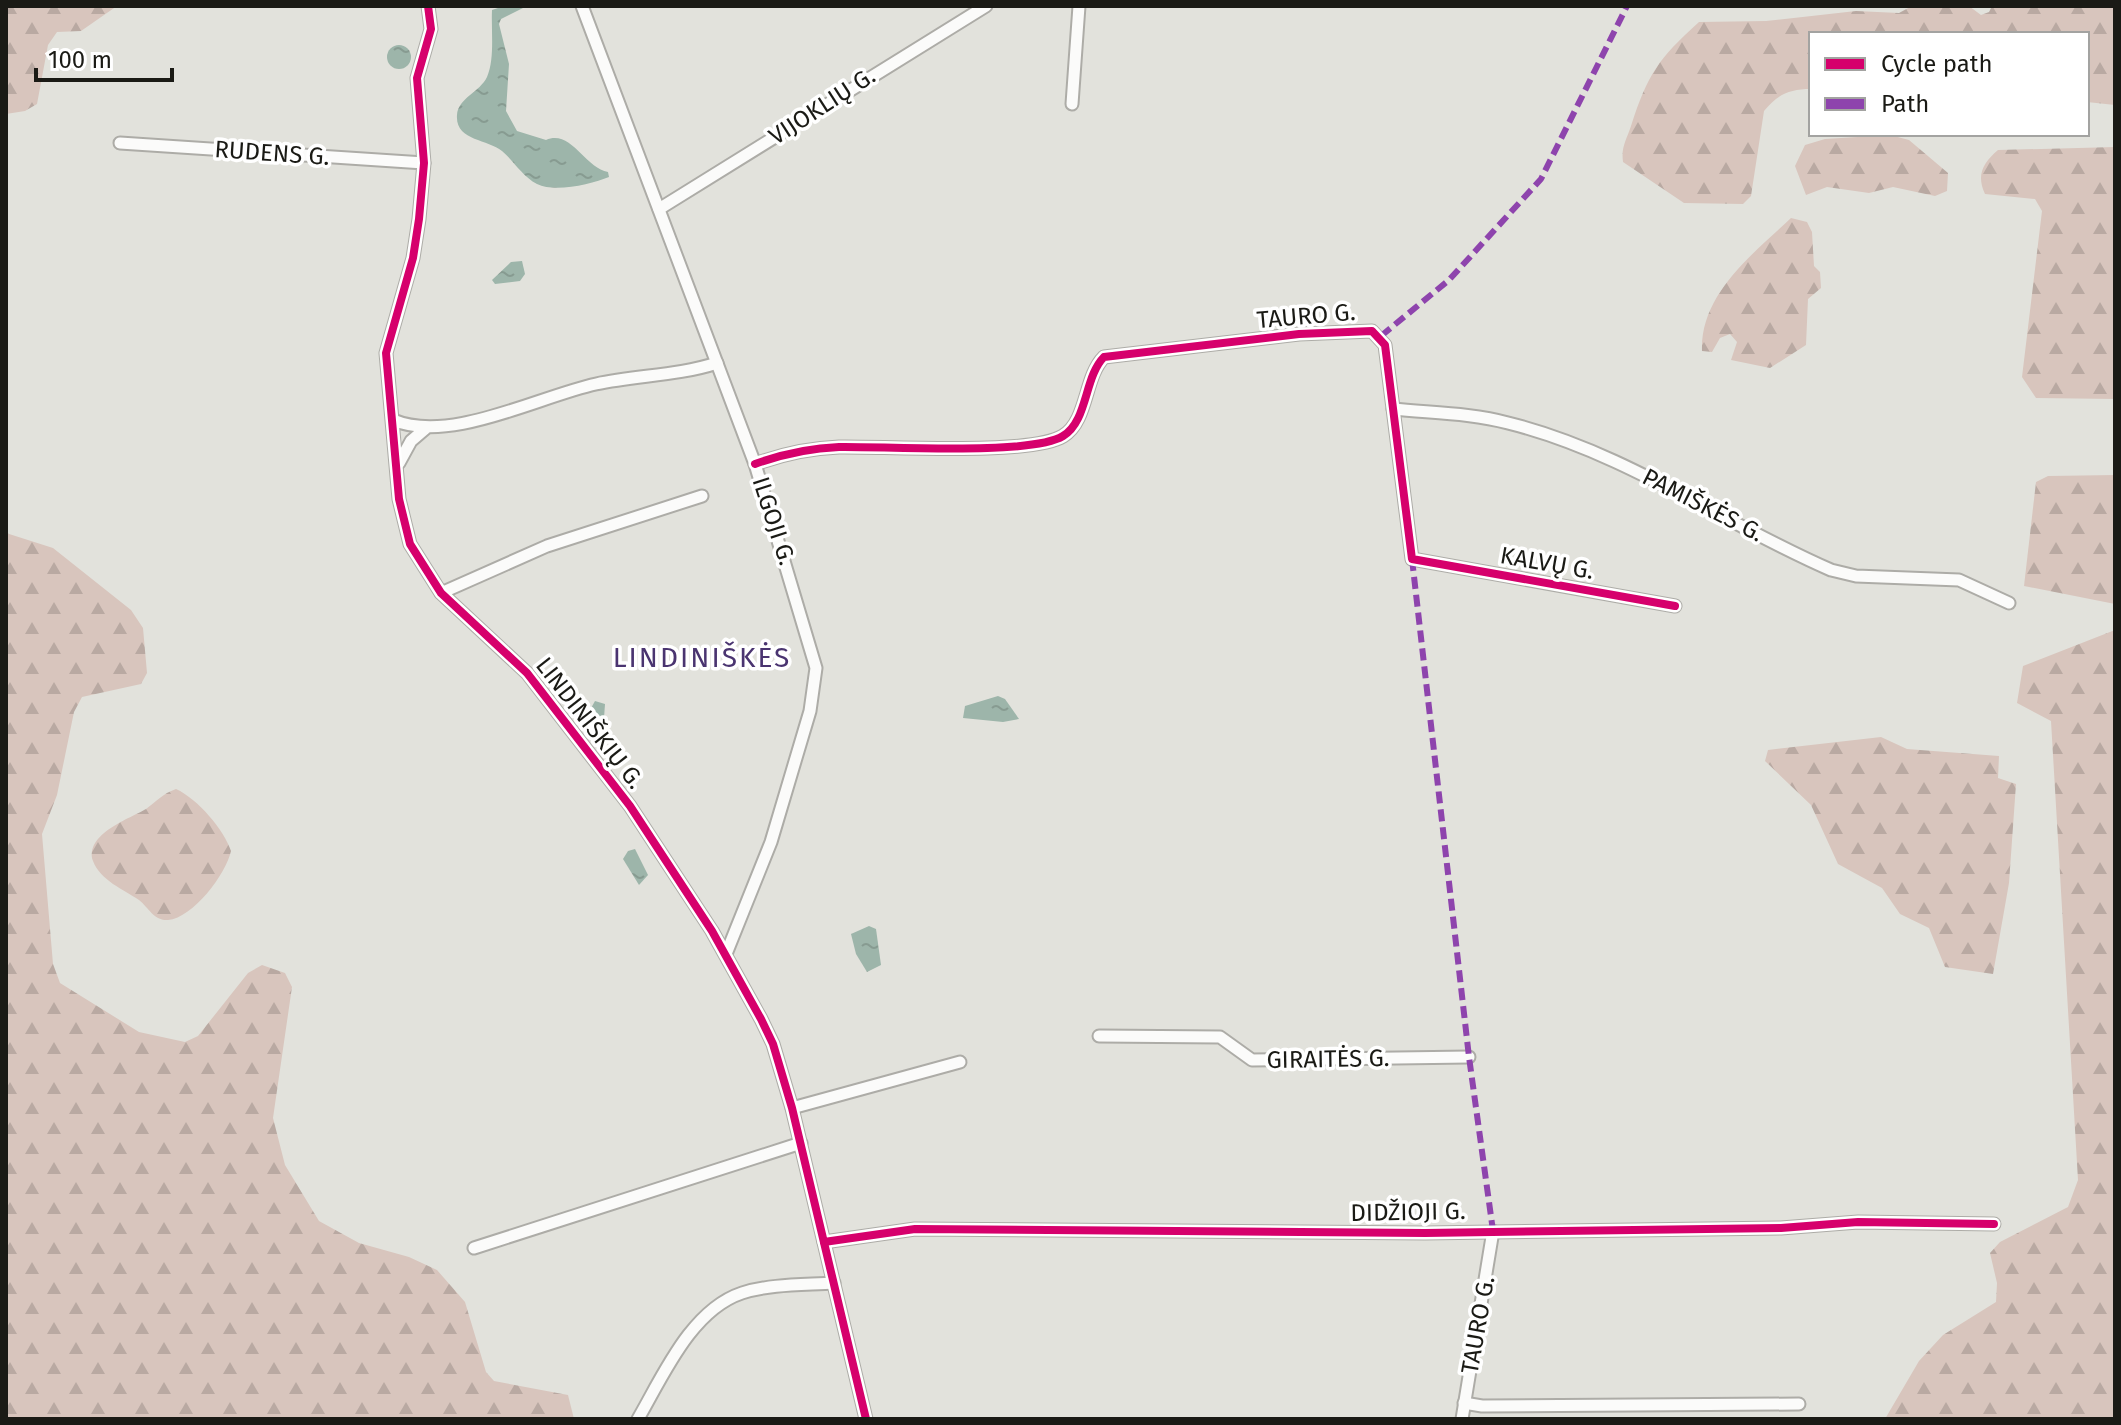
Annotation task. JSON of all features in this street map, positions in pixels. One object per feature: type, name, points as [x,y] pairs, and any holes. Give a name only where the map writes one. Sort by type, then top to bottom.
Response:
[{"type":"street","name":"LINDINIŠKIŲ G.","points":[[428,6],[431,29],[417,78],[424,163],[413,258],[386,353],[399,464],[399,499],[410,544],[441,593],[538,686],[630,806],[726,954],[773,1044],[801,1143],[866,1419]]},
{"type":"street","name":"ILGOJI G.","points":[[582,6],[755,464],[813,648],[816,683],[771,842],[726,954]]},
{"type":"street","name":"VIJOKLIŲ G.","points":[[659,209],[986,6]]},
{"type":"street","points":[[1072,104],[1079,6]]},
{"type":"street","name":"RUDENS G.","points":[[120,143],[424,163]]},
{"type":"street","name":"TAURO G.","points":[[755,464],[834,447],[883,450],[1030,444],[1063,436],[1075,422],[1095,366],[1104,357],[1299,334],[1372,331],[1385,345],[1412,559]]},
{"type":"street","points":[[399,464],[411,441],[425,429],[517,408],[598,384],[677,374],[717,363]]},
{"type":"street","name":"PAMIŠKĖS G.","points":[[1393,409],[1507,422],[1589,450],[1649,476],[1831,570],[1856,576],[1959,580],[2009,603]]},
{"type":"street","points":[[393,420],[425,429]]},
{"type":"street","points":[[441,593],[547,546],[702,496]]},
{"type":"street","name":"KALVŲ G.","points":[[1412,559],[1675,606]]},
{"type":"street","name":"GIRAITĖS G.","points":[[1099,1036],[1220,1037],[1252,1060],[1469,1057]]},
{"type":"street","points":[[792,1108],[960,1062]]},
{"type":"street","points":[[474,1248],[801,1143]]},
{"type":"street","name":"DIDŽIOJI G.","points":[[824,1242],[915,1229],[1199,1233],[1781,1228],[1858,1222],[1994,1224]]},
{"type":"street","name":"TAURO G.","points":[[1462,1419],[1493,1231]]},
{"type":"street","points":[[638,1419],[687,1337],[730,1299],[756,1289],[834,1283]]},
{"type":"street","points":[[1464,1403],[1482,1406],[1799,1404]]},
{"type":"green space","points":[[6,6],[117,6],[81,31],[57,32],[48,45],[37,104],[25,111],[6,114]]},
{"type":"green space","points":[[1912,6],[1969,6],[1981,15],[1989,12],[1992,6],[2115,6],[2115,105],[2089,102],[2089,32],[1809,32],[1809,89],[1785,94],[1764,111],[1751,196],[1743,204],[1684,203],[1623,162],[1624,144],[1649,80],[1664,57],[1699,22],[1766,21],[1856,11],[1899,13]]},
{"type":"green space","points":[[1894,136],[1909,140],[1948,173],[1947,191],[1935,196],[1893,187],[1869,193],[1827,187],[1806,195],[1795,166],[1805,145],[1825,139]]},
{"type":"green space","points":[[2115,147],[2115,399],[2036,398],[2022,377],[2042,211],[2035,199],[1985,194],[1982,170],[1998,150]]},
{"type":"green space","points":[[1791,218],[1807,222],[1812,232],[1814,266],[1820,272],[1821,288],[1808,299],[1806,345],[1770,368],[1731,360],[1737,342],[1730,334],[1720,338],[1712,352],[1702,351],[1704,330],[1719,293],[1746,261]]},
{"type":"green space","points":[[2115,475],[2115,604],[2024,586],[2036,482],[2048,476]]},
{"type":"green space","points":[[6,533],[53,548],[131,610],[143,628],[147,673],[141,684],[82,697],[74,712],[57,795],[42,834],[53,964],[60,983],[139,1032],[185,1042],[198,1036],[248,973],[262,965],[285,973],[292,987],[273,1118],[285,1165],[319,1221],[359,1243],[409,1257],[437,1270],[465,1302],[486,1372],[494,1381],[568,1395],[574,1419],[6,1419]]},
{"type":"green space","points":[[2115,630],[2115,1419],[1885,1419],[1919,1361],[1943,1335],[1996,1302],[1997,1283],[1990,1253],[2000,1242],[2068,1207],[2078,1180],[2051,721],[2017,703],[2023,666]]},
{"type":"green space","points":[[1881,737],[1907,749],[1999,756],[1998,778],[2016,784],[2009,883],[1993,974],[1945,967],[1929,928],[1900,914],[1882,888],[1838,864],[1811,805],[1765,761],[1768,750]]},
{"type":"green space","points":[[176,789],[209,816],[231,851],[223,871],[198,903],[178,917],[163,920],[101,874],[93,861],[92,851],[95,843],[110,828]]},
{"type":"water","points":[[504,6],[527,6],[501,19],[499,24],[509,64],[506,111],[517,131],[571,144],[592,164],[608,172],[609,177],[573,186],[545,187],[527,177],[502,151],[461,130],[458,109],[484,82],[489,70],[492,10]]},
{"type":"water","points":[[399,45],[407,49],[411,57],[407,65],[399,69],[391,65],[387,57],[391,49]]},
{"type":"water","points":[[522,261],[525,274],[520,281],[495,284],[492,280],[511,262]]},
{"type":"water","points":[[998,696],[1005,699],[1019,719],[1003,722],[963,718],[965,706]]},
{"type":"water","points":[[595,701],[605,704],[604,718],[588,725],[585,719]]},
{"type":"water","points":[[635,849],[648,875],[639,885],[623,859],[628,851]]},
{"type":"water","points":[[869,926],[876,929],[881,965],[867,972],[856,954],[851,934]]},
{"type":"marked path","points":[[1381,336],[1449,280],[1541,179],[1627,6]]},
{"type":"marked path","points":[[1412,559],[1469,1057],[1493,1231]]},
{"type":"cycle path","points":[[428,6],[431,29],[417,78],[424,163],[419,219],[413,258],[386,353],[399,499],[410,544],[441,593],[527,673],[630,806],[712,931],[761,1019],[773,1044],[792,1108],[866,1419]]},
{"type":"cycle path","points":[[755,464],[796,452],[829,448],[955,449],[1046,442],[1063,436],[1071,429],[1104,357],[1299,334],[1372,331],[1385,345],[1412,559],[1675,606]]},
{"type":"cycle path","points":[[824,1242],[915,1229],[1425,1233],[1781,1228],[1858,1222],[1994,1224]]},
{"type":"district","name":"LINDINIŠKĖS","points":[[702,657]]}]
